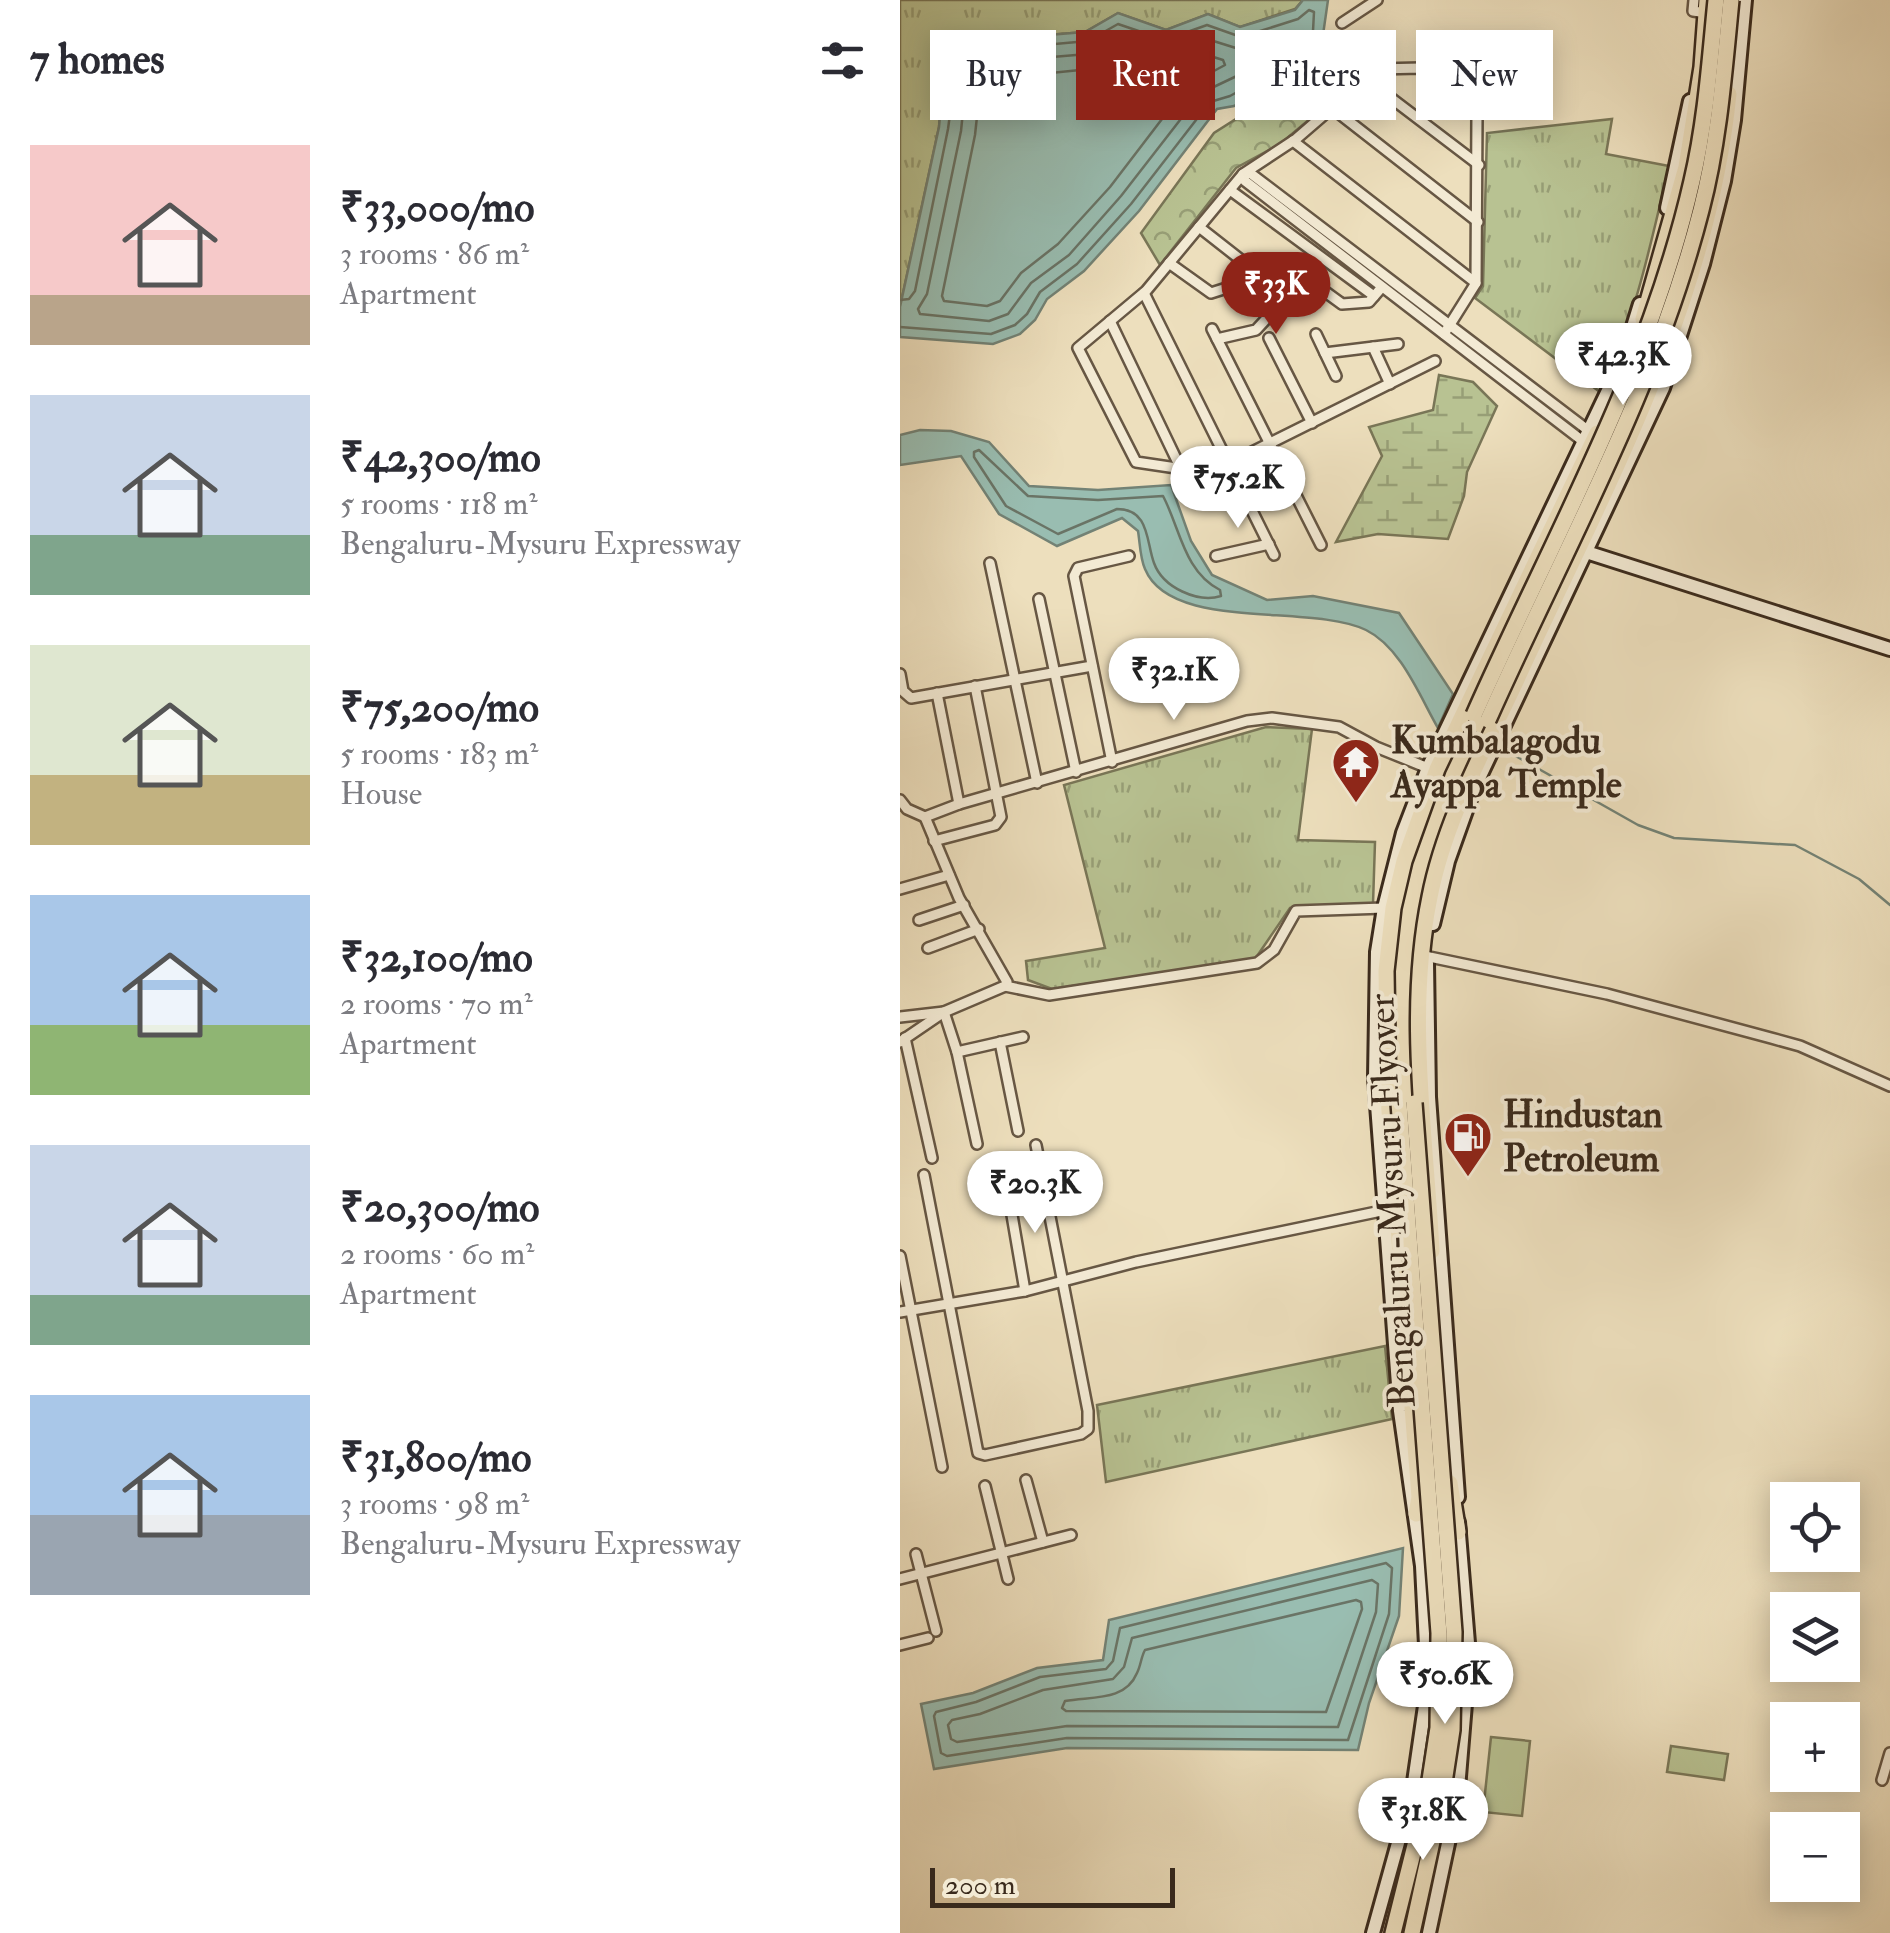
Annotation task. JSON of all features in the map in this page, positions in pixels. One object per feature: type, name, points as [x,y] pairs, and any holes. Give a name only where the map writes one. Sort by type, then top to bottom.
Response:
[{"type":"highway","points":[[1459,719],[1618,408],[1649,328],[1679,234],[1696,163],[1716,0]]},
{"type":"highway","points":[[1458,1532],[1451,1496],[1437,1342],[1418,1029],[1430,895],[1443,846],[1581,551],[1654,383],[1699,263],[1726,124],[1734,0]]},
{"type":"highway","name":"Bengaluru-Mysuru Flyover","points":[[1435,1794],[1452,1730],[1454,1632],[1409,1041],[1416,922],[1426,875],[1450,804],[1632,414],[1664,332],[1708,182],[1734,0]]},
{"type":"highway","points":[[1416,1514],[1418,1497],[1388,1098],[1386,971],[1393,908],[1404,861],[1437,769],[1636,343],[1692,132],[1700,3]]},
{"type":"highway","name":"Bengaluru-Mysuru Flyover","points":[[1435,1794],[1439,1633],[1394,1042],[1394,993],[1401,920],[1418,847],[1459,719]]},
{"type":"highway","points":[[1393,1933],[1435,1794]]},
{"type":"highway","points":[[1412,1933],[1435,1794]]},
{"type":"street","points":[[1342,23],[1377,0]]},
{"type":"street","points":[[1746,0],[1724,182],[1699,263],[1659,253],[1623,359],[1544,535],[1581,551],[1890,648]]},
{"type":"street","points":[[1396,69],[1421,68],[1477,113],[1476,283],[1444,334]]},
{"type":"street","points":[[1396,102],[1478,165]]},
{"type":"street","points":[[1318,120],[1243,174],[1144,293],[1078,348],[1136,462],[1210,473],[1435,361]]},
{"type":"street","points":[[1347,120],[1478,222]]},
{"type":"street","points":[[1293,141],[1476,283]]},
{"type":"street","points":[[1243,174],[1250,173],[1452,326],[1586,437]]},
{"type":"street","points":[[1243,174],[1245,181],[1444,334],[1586,437]]},
{"type":"street","points":[[1230,190],[1374,296]]},
{"type":"street","points":[[1199,227],[1287,296]]},
{"type":"street","points":[[1169,264],[1211,293],[1261,276]]},
{"type":"street","points":[[1322,545],[1214,334],[1256,330],[1304,277],[1342,304],[1369,302],[1382,286]]},
{"type":"street","points":[[1144,293],[1274,555]]},
{"type":"street","points":[[1110,321],[1181,468]]},
{"type":"street","points":[[1316,334],[1336,376]]},
{"type":"street","points":[[1269,338],[1312,422]]},
{"type":"street","points":[[1325,353],[1398,344]]},
{"type":"street","points":[[1373,347],[1390,384]]},
{"type":"street","points":[[1216,556],[1268,544]]},
{"type":"street","points":[[1112,762],[1074,572],[1129,556]]},
{"type":"street","points":[[990,563],[1037,783]]},
{"type":"street","points":[[1039,599],[1076,772]]},
{"type":"street","points":[[900,674],[907,697],[1092,666]]},
{"type":"street","points":[[934,841],[1000,822],[975,686]]},
{"type":"street","points":[[937,693],[959,804]]},
{"type":"street","points":[[900,800],[907,809],[925,817],[959,804],[1272,718],[1339,727],[1376,748],[1428,768]]},
{"type":"street","points":[[1373,1933],[1419,1754],[1428,1685],[1428,1637],[1416,1514],[1400,1410],[1376,1078],[1377,952],[1398,850],[1428,768],[1459,719]]},
{"type":"street","points":[[925,817],[949,875],[1003,972],[1006,986]]},
{"type":"street","points":[[900,889],[949,875]]},
{"type":"street","points":[[919,920],[964,905]]},
{"type":"street","points":[[932,1158],[903,1040],[944,1012],[1006,986],[1048,995],[1258,962],[1274,950],[1296,911],[1384,908]]},
{"type":"street","points":[[928,948],[979,929]]},
{"type":"street","points":[[1424,956],[1607,994],[1786,1042],[1890,1086]]},
{"type":"street","points":[[900,1017],[944,1012]]},
{"type":"street","points":[[944,1012],[978,1144]]},
{"type":"street","points":[[957,1052],[1022,1037]]},
{"type":"street","points":[[1000,1042],[1018,1131]]},
{"type":"street","points":[[924,1176],[978,1453],[984,1455],[1081,1434],[1088,1428],[1088,1411],[1036,1145]]},
{"type":"street","points":[[1007,1186],[1025,1291]]},
{"type":"street","points":[[900,1312],[1025,1291],[1136,1262],[1387,1210]]},
{"type":"street","points":[[900,1256],[942,1467]]},
{"type":"street","points":[[1026,1480],[1042,1542]]},
{"type":"street","points":[[984,1486],[1008,1578]]},
{"type":"street","points":[[1428,1933],[1457,1801],[1469,1655],[1458,1532]]},
{"type":"street","points":[[900,1579],[1071,1535]]},
{"type":"street","points":[[900,1645],[932,1634],[916,1554]]},
{"type":"street","points":[[1882,1780],[1890,1753]]},
{"type":"street","points":[[1419,1754],[1461,1754]]},
{"type":"green space","points":[[900,0],[1303,0],[1295,9],[1240,27],[1208,14],[1166,30],[1118,13],[1076,33],[930,30],[930,120],[940,120],[939,127],[900,307]]},
{"type":"green space","points":[[1612,119],[1606,154],[1669,166],[1632,310],[1600,392],[1475,298],[1483,286],[1487,133]]},
{"type":"green space","points":[[1235,120],[1309,120],[1280,144],[1236,168],[1160,265],[1141,233],[1214,133]]},
{"type":"green space","points":[[1439,375],[1473,382],[1497,406],[1467,472],[1464,496],[1448,539],[1378,534],[1336,542],[1382,456],[1369,427],[1433,410]]},
{"type":"green space","points":[[1266,727],[1312,729],[1298,840],[1375,842],[1373,904],[1290,908],[1255,959],[1052,989],[1028,980],[1026,961],[1105,948],[1064,785]]},
{"type":"green space","points":[[1385,1346],[1392,1419],[1106,1482],[1097,1405]]},
{"type":"green space","points":[[1491,1737],[1530,1741],[1522,1816],[1483,1812]]},
{"type":"green space","points":[[1671,1746],[1728,1754],[1724,1780],[1667,1772]]},
{"type":"water","points":[[1303,0],[1328,0],[1324,30],[1235,30],[1235,105],[1215,112],[1215,30],[1166,30],[1208,14],[1240,27],[1295,10]]},
{"type":"water","points":[[1118,13],[1166,30],[1088,30]]},
{"type":"water","points":[[1076,33],[1076,120],[1209,120],[1139,211],[1084,271],[1047,299],[1035,320],[1020,334],[993,344],[900,337],[900,307],[940,120],[1056,120],[1056,34]]},
{"type":"water","points":[[920,430],[951,431],[989,442],[1029,486],[1098,490],[1171,485],[1191,541],[1212,575],[1267,600],[1313,596],[1399,613],[1453,694],[1438,728],[1399,660],[1366,630],[1341,622],[1212,609],[1183,601],[1160,589],[1145,569],[1138,531],[1122,518],[1057,546],[999,514],[961,456],[900,465],[900,435]]},
{"type":"water","points":[[1403,1548],[1399,1616],[1369,1703],[1358,1750],[1067,1748],[934,1769],[921,1704],[973,1693],[1037,1668],[1103,1660],[1109,1620]]},
{"type":"waterway","points":[[1464,725],[1483,737]]},
{"type":"waterway","points":[[1498,746],[1638,825],[1674,838],[1795,845],[1859,879],[1890,905]]},
{"type":"place","name":"Kumbalagodu Ayappa Temple","points":[[1356,804]]},
{"type":"place","name":"Hindustan Petroleum","points":[[1468,1178]]}]
